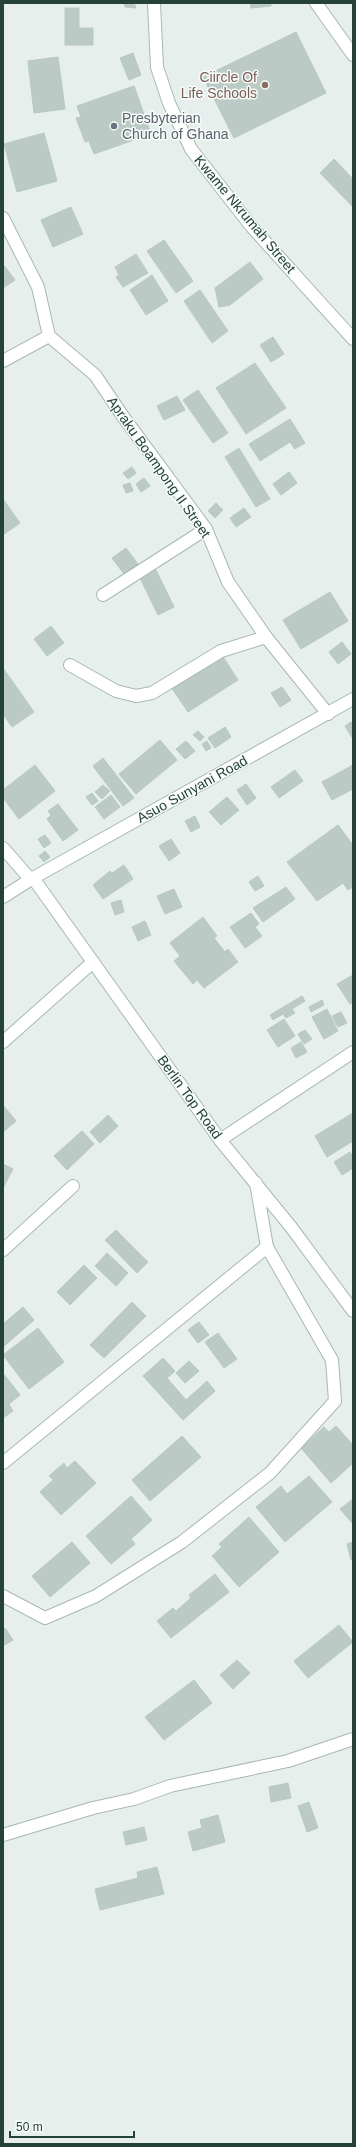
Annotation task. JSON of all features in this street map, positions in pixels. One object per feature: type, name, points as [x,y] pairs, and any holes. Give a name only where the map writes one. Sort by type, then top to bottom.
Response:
[{"type":"street","name":"Kwame Nkrumah Street","points":[[154,3],[157,67],[169,104],[191,148],[251,226],[353,339]]},
{"type":"street","points":[[316,3],[353,55]]},
{"type":"street","points":[[3,218],[38,288],[49,336],[3,361]]},
{"type":"street","name":"Apraku Boampong II Street","points":[[49,336],[95,375],[122,415],[206,529],[228,582],[266,637],[328,714]]},
{"type":"street","points":[[103,595],[206,529]]},
{"type":"street","points":[[70,665],[116,691],[136,696],[152,692],[221,651],[266,637]]},
{"type":"street","name":"Asuo Sunyani Road","points":[[3,897],[32,879],[353,699]]},
{"type":"street","name":"Berlin Top Road","points":[[3,848],[32,879],[220,1140],[291,1226],[353,1311]]},
{"type":"street","points":[[3,1042],[93,962]]},
{"type":"street","points":[[220,1140],[353,1052]]},
{"type":"street","points":[[3,1596],[45,1618],[102,1593],[182,1542],[270,1474],[335,1402],[332,1360],[267,1247],[256,1183]]},
{"type":"street","points":[[3,1250],[73,1186]]},
{"type":"street","points":[[3,1463],[267,1247]]},
{"type":"street","points":[[3,1835],[93,1808],[134,1799],[170,1786],[288,1761],[353,1739]]},
{"type":"building","points":[[124,3],[134,3],[136,8],[125,7]]},
{"type":"building","points":[[250,3],[271,3],[271,6],[251,8]]},
{"type":"building","points":[[65,8],[79,8],[79,28],[93,28],[93,45],[65,45]]},
{"type":"building","name":"Ciircle Of Life Schools","points":[[296,32],[326,93],[234,138],[203,77]]},
{"type":"building","points":[[133,53],[141,75],[129,80],[120,58]]},
{"type":"building","points":[[58,57],[65,109],[34,113],[28,61]]},
{"type":"building","name":"Presbyterian Church of Ghana","points":[[134,86],[151,134],[94,154],[89,141],[85,142],[76,118],[81,117],[77,106]]},
{"type":"building","points":[[44,133],[57,181],[17,192],[4,144]]},
{"type":"building","points":[[334,159],[353,179],[353,207],[320,173]]},
{"type":"building","points":[[71,207],[83,234],[53,247],[41,220]]},
{"type":"building","points":[[164,240],[193,281],[176,293],[147,251]]},
{"type":"building","points":[[136,254],[148,273],[123,287],[116,277],[119,275],[115,267]]},
{"type":"building","points":[[250,262],[263,279],[230,305],[219,307],[215,288]]},
{"type":"building","points":[[3,264],[15,280],[3,288]]},
{"type":"building","points":[[152,275],[168,301],[146,315],[130,290]]},
{"type":"building","points":[[200,290],[228,331],[212,343],[184,301]]},
{"type":"building","points":[[273,337],[284,354],[271,362],[260,345]]},
{"type":"building","points":[[255,363],[286,408],[246,434],[216,388]]},
{"type":"building","points":[[198,390],[228,433],[213,443],[183,400]]},
{"type":"building","points":[[177,396],[185,410],[164,420],[157,406]]},
{"type":"building","points":[[290,419],[305,443],[295,449],[290,442],[260,461],[249,444]]},
{"type":"building","points":[[239,448],[270,499],[256,507],[225,457]]},
{"type":"building","points":[[132,467],[136,473],[128,479],[123,473]]},
{"type":"building","points":[[289,472],[297,483],[281,495],[273,484]]},
{"type":"building","points":[[144,478],[150,486],[141,492],[136,484]]},
{"type":"building","points":[[130,483],[133,491],[126,493],[123,485]]},
{"type":"building","points":[[3,499],[20,523],[3,535]]},
{"type":"building","points":[[216,503],[223,510],[215,518],[208,511]]},
{"type":"building","points":[[244,508],[251,517],[236,527],[230,518]]},
{"type":"building","points":[[126,548],[138,564],[124,574],[112,558]]},
{"type":"building","points":[[156,570],[174,607],[158,615],[140,578]]},
{"type":"building","points":[[330,592],[348,621],[301,649],[283,620]]},
{"type":"building","points":[[51,626],[64,643],[47,656],[34,639]]},
{"type":"building","points":[[342,642],[351,654],[338,664],[329,652]]},
{"type":"building","points":[[222,655],[238,680],[188,712],[171,687]]},
{"type":"building","points":[[3,668],[34,712],[12,727],[3,714]]},
{"type":"building","points":[[282,687],[291,700],[280,707],[271,693]]},
{"type":"building","points":[[351,722],[353,724],[353,739],[345,726]]},
{"type":"building","points":[[225,727],[231,737],[215,748],[208,738]]},
{"type":"building","points":[[198,731],[204,737],[200,741],[193,735]]},
{"type":"building","points":[[160,740],[177,760],[136,794],[119,774]]},
{"type":"building","points":[[186,741],[195,751],[185,759],[176,749]]},
{"type":"building","points":[[207,741],[211,748],[206,751],[202,744]]},
{"type":"building","points":[[103,758],[134,798],[123,806],[93,766]]},
{"type":"building","points":[[35,765],[55,791],[19,819],[3,798],[3,790]]},
{"type":"building","points":[[353,765],[353,789],[332,800],[322,782]]},
{"type":"building","points":[[295,770],[303,781],[279,798],[271,787]]},
{"type":"building","points":[[246,784],[256,798],[247,805],[237,790]]},
{"type":"building","points":[[103,785],[110,791],[102,799],[95,792]]},
{"type":"building","points":[[92,793],[98,801],[92,805],[86,797]]},
{"type":"building","points":[[111,795],[120,807],[104,819],[95,807]]},
{"type":"building","points":[[227,797],[239,810],[221,825],[209,812]]},
{"type":"building","points":[[58,804],[78,830],[63,841],[47,819],[51,815],[48,811]]},
{"type":"building","points":[[195,816],[200,827],[191,832],[185,821]]},
{"type":"building","points":[[338,825],[353,845],[353,887],[348,890],[343,883],[317,901],[287,862]]},
{"type":"building","points":[[45,835],[51,843],[44,848],[38,839]]},
{"type":"building","points":[[171,839],[180,853],[169,861],[159,846]]},
{"type":"building","points":[[45,851],[50,857],[44,862],[39,856]]},
{"type":"building","points":[[124,865],[133,879],[103,899],[93,885],[110,871],[112,873]]},
{"type":"building","points":[[258,876],[264,886],[255,891],[249,882]]},
{"type":"building","points":[[286,887],[295,899],[263,922],[253,908]]},
{"type":"building","points":[[174,889],[182,907],[165,914],[157,896]]},
{"type":"building","points":[[121,900],[124,912],[115,915],[111,903]]},
{"type":"building","points":[[251,913],[259,924],[255,927],[262,936],[245,948],[230,927]]},
{"type":"building","points":[[203,917],[217,936],[214,938],[225,952],[228,949],[238,962],[204,988],[197,980],[193,984],[174,961],[180,956],[170,943]]},
{"type":"building","points":[[145,921],[151,935],[138,941],[132,927]]},
{"type":"building","points":[[353,975],[353,1002],[350,1004],[337,984]]},
{"type":"building","points":[[302,996],[305,1001],[292,1009],[295,1013],[286,1018],[283,1014],[273,1020],[270,1015]]},
{"type":"building","points":[[322,1000],[324,1005],[311,1012],[309,1007]]},
{"type":"building","points":[[327,1009],[338,1031],[324,1039],[312,1017]]},
{"type":"building","points":[[341,1012],[347,1023],[338,1027],[332,1016]]},
{"type":"building","points":[[284,1019],[295,1036],[278,1047],[267,1030]]},
{"type":"building","points":[[305,1030],[312,1039],[304,1044],[298,1034]]},
{"type":"building","points":[[301,1042],[307,1052],[296,1058],[291,1048]]},
{"type":"building","points":[[3,1105],[16,1121],[3,1132]]},
{"type":"building","points":[[353,1113],[353,1141],[327,1157],[315,1136]]},
{"type":"building","points":[[108,1115],[118,1126],[100,1143],[90,1132]]},
{"type":"building","points":[[82,1131],[94,1144],[67,1170],[54,1156]]},
{"type":"building","points":[[350,1152],[353,1157],[353,1168],[342,1175],[334,1162]]},
{"type":"building","points":[[3,1164],[13,1169],[3,1188]]},
{"type":"building","points":[[116,1230],[148,1262],[137,1273],[105,1240]]},
{"type":"building","points":[[107,1253],[128,1273],[116,1286],[95,1266]]},
{"type":"building","points":[[84,1265],[97,1278],[70,1305],[57,1292]]},
{"type":"building","points":[[132,1302],[146,1316],[104,1358],[90,1345]]},
{"type":"building","points":[[23,1307],[34,1320],[3,1347],[3,1324]]},
{"type":"building","points":[[199,1322],[209,1335],[198,1343],[188,1330]]},
{"type":"building","points":[[38,1328],[64,1362],[29,1389],[3,1355]]},
{"type":"building","points":[[218,1333],[237,1359],[224,1368],[205,1342]]},
{"type":"building","points":[[163,1358],[175,1371],[167,1378],[186,1400],[207,1381],[215,1391],[183,1420],[143,1376]]},
{"type":"building","points":[[189,1361],[199,1371],[185,1383],[176,1373]]},
{"type":"building","points":[[3,1373],[20,1395],[9,1404],[13,1411],[3,1418]]},
{"type":"building","points":[[336,1426],[353,1445],[353,1463],[331,1483],[301,1448],[324,1427],[329,1432]]},
{"type":"building","points":[[182,1436],[201,1457],[150,1501],[132,1480]]},
{"type":"building","points":[[75,1461],[96,1483],[61,1515],[40,1492],[53,1480],[49,1476],[64,1463],[67,1468]]},
{"type":"building","points":[[309,1476],[332,1502],[285,1542],[256,1507],[281,1486],[287,1494]]},
{"type":"building","points":[[131,1496],[152,1520],[131,1539],[135,1544],[111,1564],[86,1536]]},
{"type":"building","points":[[353,1499],[353,1524],[340,1509]]},
{"type":"building","points":[[249,1517],[279,1552],[239,1587],[212,1556],[222,1547],[219,1544]]},
{"type":"building","points":[[72,1542],[90,1563],[50,1597],[32,1576]]},
{"type":"building","points":[[353,1542],[353,1559],[351,1560],[347,1544]]},
{"type":"building","points":[[215,1574],[229,1592],[171,1638],[157,1621],[173,1608],[176,1611],[191,1598],[189,1595]]},
{"type":"building","points":[[339,1625],[353,1642],[308,1678],[294,1661]]},
{"type":"building","points":[[5,1628],[13,1640],[3,1646],[3,1630]]},
{"type":"building","points":[[237,1660],[250,1673],[233,1689],[220,1675]]},
{"type":"building","points":[[194,1680],[212,1703],[164,1740],[145,1717]]},
{"type":"building","points":[[288,1783],[291,1798],[271,1802],[269,1787]]},
{"type":"building","points":[[309,1802],[318,1828],[307,1832],[298,1806]]},
{"type":"building","points":[[218,1815],[225,1842],[193,1851],[188,1832],[202,1828],[200,1820]]},
{"type":"building","points":[[144,1827],[147,1840],[126,1845],[123,1832]]},
{"type":"building","points":[[157,1867],[164,1894],[100,1910],[95,1889],[138,1878],[137,1872]]},
{"type":"place","name":"Ciircle Of Life Schools","points":[[265,85]]},
{"type":"place","name":"Presbyterian Church of Ghana","points":[[114,126]]}]
